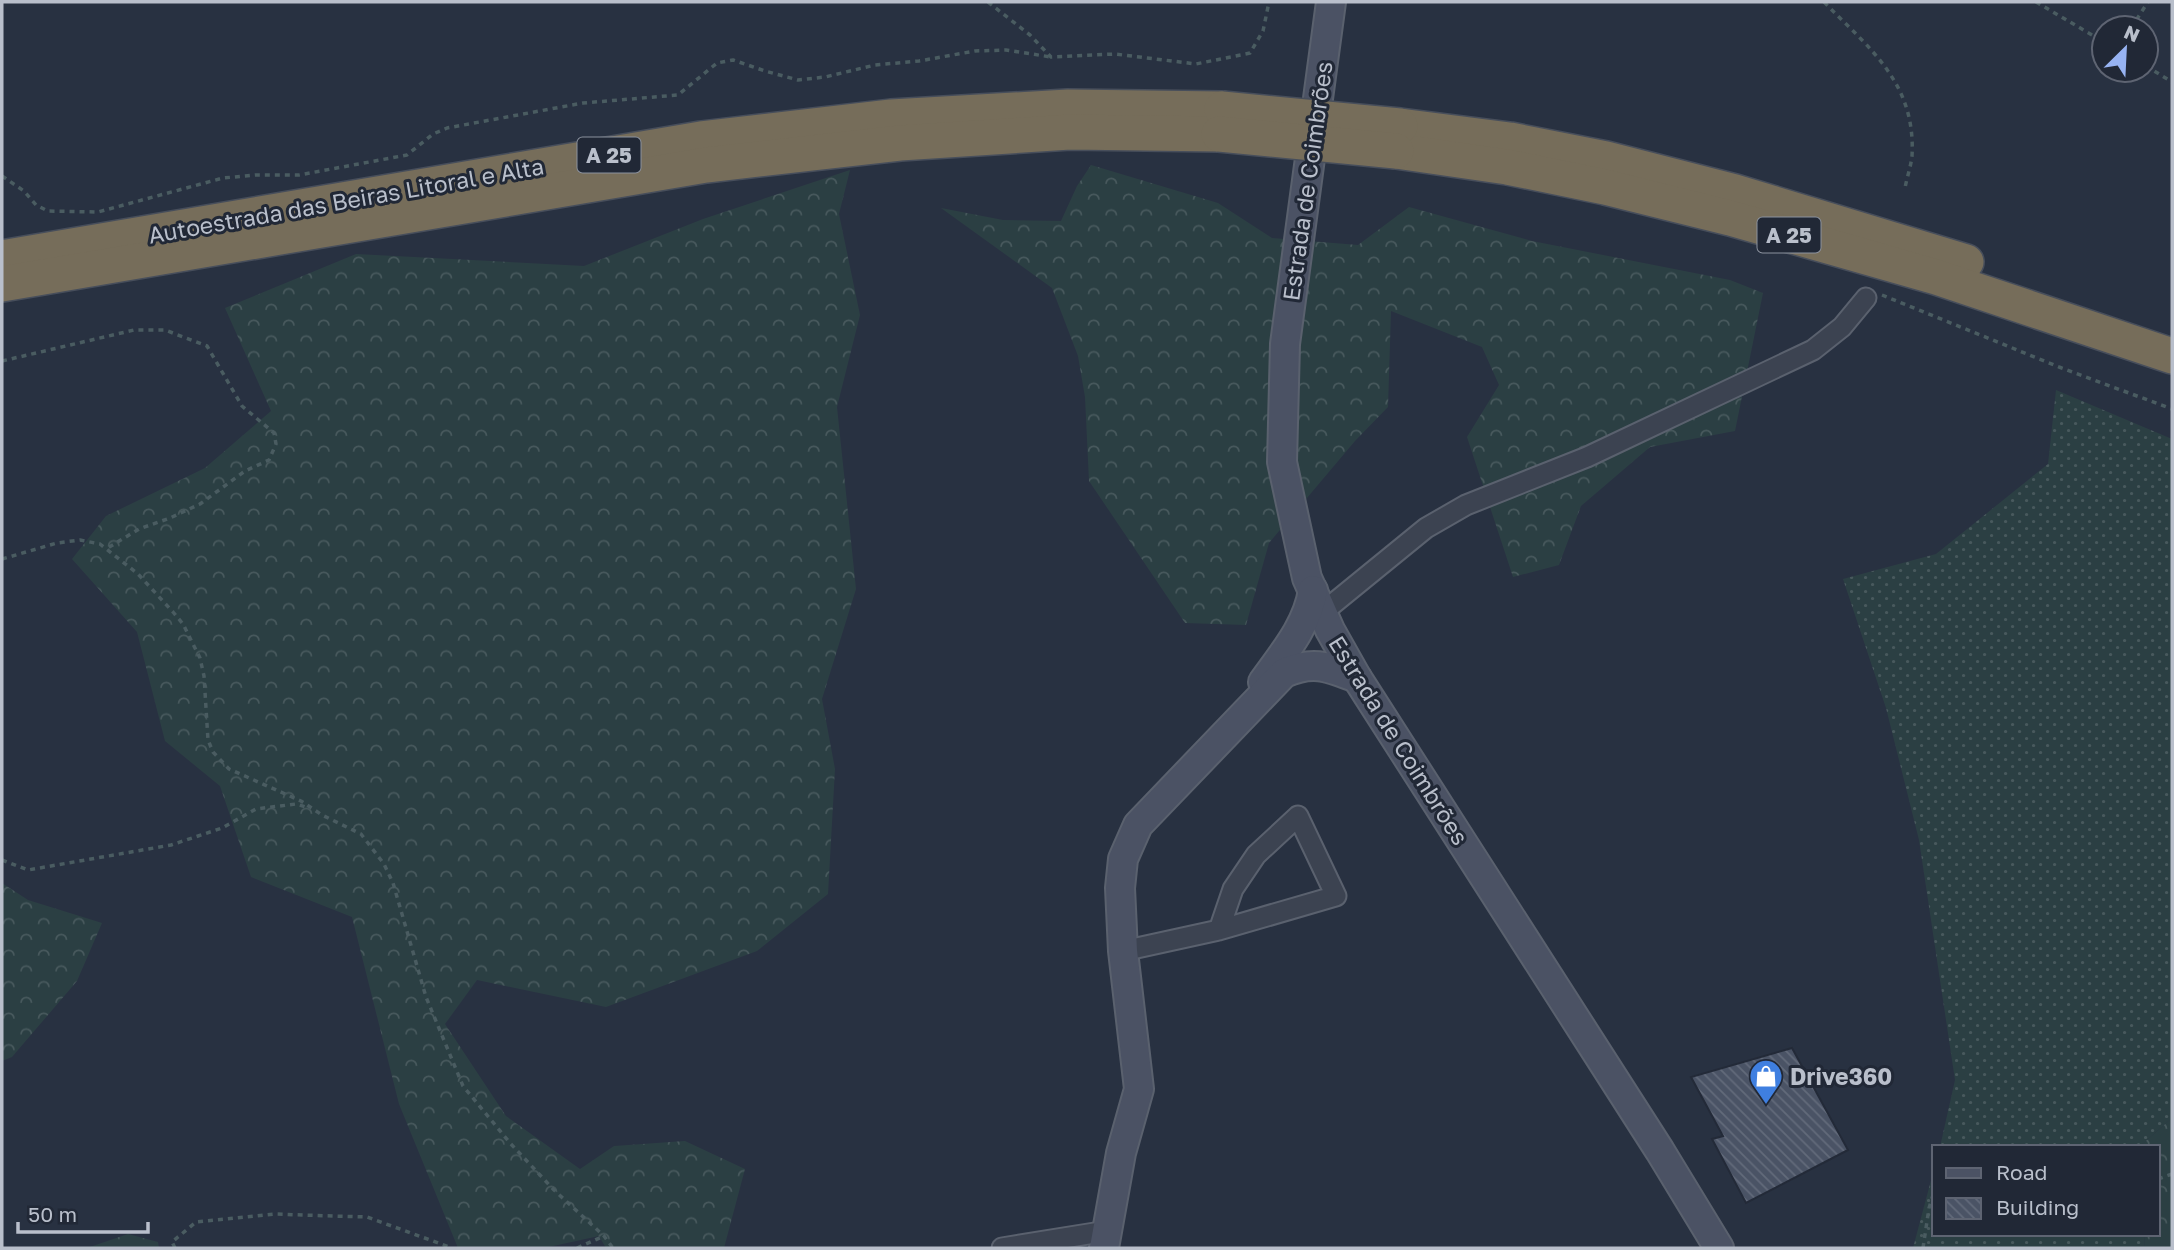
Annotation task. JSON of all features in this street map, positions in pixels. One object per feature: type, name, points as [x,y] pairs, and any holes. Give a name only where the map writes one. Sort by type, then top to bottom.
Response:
[{"type":"highway","name":"Autoestrada das Beiras Litoral e Alta","points":[[2,258],[701,139],[891,117],[1054,108],[1398,138],[1510,140],[1606,159],[1735,192],[1942,254],[2172,330]]},
{"type":"highway","name":"Autoestrada das Beiras Litoral e Alta","points":[[2,284],[706,165],[901,143],[1220,122]]},
{"type":"highway","name":"Autoestrada das Beiras Litoral e Alta","points":[[1398,138],[1507,167],[1605,187],[1730,218],[1936,277],[2172,356]]},
{"type":"street","name":"Estrada de Coimbrões","points":[[1331,2],[1285,344],[1282,462],[1307,578],[1357,678],[1660,1151],[1719,1248]]},
{"type":"street","points":[[1002,1248],[1105,1240],[1121,1153],[1139,1089],[1122,951],[1119,888],[1123,859],[1138,825],[1284,673],[1322,611],[1426,528],[1466,505],[1587,457],[1813,350],[1842,327],[1866,298]]},
{"type":"street","points":[[1225,733],[1288,647],[1311,604],[1322,611]]},
{"type":"street","points":[[1284,673],[1303,665],[1329,667],[1357,678]]},
{"type":"street","points":[[1122,951],[1219,930],[1336,896],[1297,816],[1256,855],[1233,889],[1219,930]]},
{"type":"path","points":[[988,2],[1030,35],[1051,57]]},
{"type":"path","points":[[2,176],[24,191],[36,205],[48,211],[98,212],[223,178],[299,175],[407,155],[433,134],[447,128],[583,103],[678,95],[717,63],[733,60],[798,80],[825,77],[876,65],[975,51],[1006,50],[1051,57],[1115,54],[1196,64],[1250,53],[1264,31],[1269,2]]},
{"type":"path","points":[[1824,2],[1884,64],[1905,100],[1911,130],[1912,158],[1905,188]]},
{"type":"path","points":[[2036,2],[2090,34]]},
{"type":"path","points":[[1866,298],[1884,295],[2059,367],[2172,409]]},
{"type":"path","points":[[2,361],[134,330],[164,330],[208,346],[242,406],[274,433],[276,444],[269,460],[245,471],[200,504],[139,529],[106,549]]},
{"type":"path","points":[[2,559],[57,543],[80,540],[100,544],[138,574],[183,624],[200,658],[204,676],[208,740],[213,752],[229,769],[301,801],[361,834],[384,864],[393,883],[426,997],[463,1086],[510,1143],[613,1248]]},
{"type":"path","points":[[2,860],[28,870],[171,845],[222,828],[256,809],[296,804],[316,811]]},
{"type":"path","points":[[1923,1248],[1932,1198]]},
{"type":"path","points":[[175,1248],[172,1242],[196,1222],[274,1214],[367,1217],[452,1248]]},
{"type":"path","points":[[577,1248],[604,1236]]},
{"type":"green space","points":[[1091,165],[1218,203],[1272,238],[1358,245],[1409,207],[1532,241],[1730,280],[1763,293],[1735,431],[1650,447],[1581,506],[1559,565],[1513,577],[1467,437],[1499,385],[1482,347],[1391,311],[1388,407],[1355,441],[1269,543],[1246,625],[1185,623],[1089,481],[1085,397],[1078,356],[1052,288],[941,208],[1003,220],[1061,221],[1077,186]]},
{"type":"green space","points":[[850,170],[839,214],[860,315],[837,407],[856,589],[822,699],[835,769],[828,894],[757,951],[606,1007],[477,980],[445,1024],[506,1116],[580,1169],[614,1146],[685,1141],[745,1169],[724,1248],[606,1248],[599,1236],[544,1248],[458,1248],[399,1104],[352,917],[251,877],[220,786],[165,741],[137,632],[72,559],[106,516],[205,468],[271,411],[225,308],[356,254],[584,266],[703,219]]},
{"type":"green space","points":[[2056,390],[2172,439],[2172,1118],[2141,1145],[1940,1145],[1955,1080],[1919,840],[1886,708],[1843,579],[1936,554],[2048,464]]},
{"type":"green space","points":[[2,883],[28,900],[102,923],[77,981],[12,1057],[2,1061]]},
{"type":"green space","points":[[2172,1118],[2172,1248],[2145,1248],[2144,1236],[2160,1236],[2160,1145],[2141,1145]]},
{"type":"green space","points":[[1932,1177],[1932,1236],[2144,1236],[2145,1248],[1913,1248]]},
{"type":"green space","points":[[128,1234],[158,1242],[159,1248],[87,1248]]},
{"type":"building","name":"Drive360","points":[[1792,1048],[1848,1150],[1746,1203],[1712,1139],[1723,1136],[1691,1077]]},
{"type":"place","name":"Drive360","points":[[1766,1106]]}]
